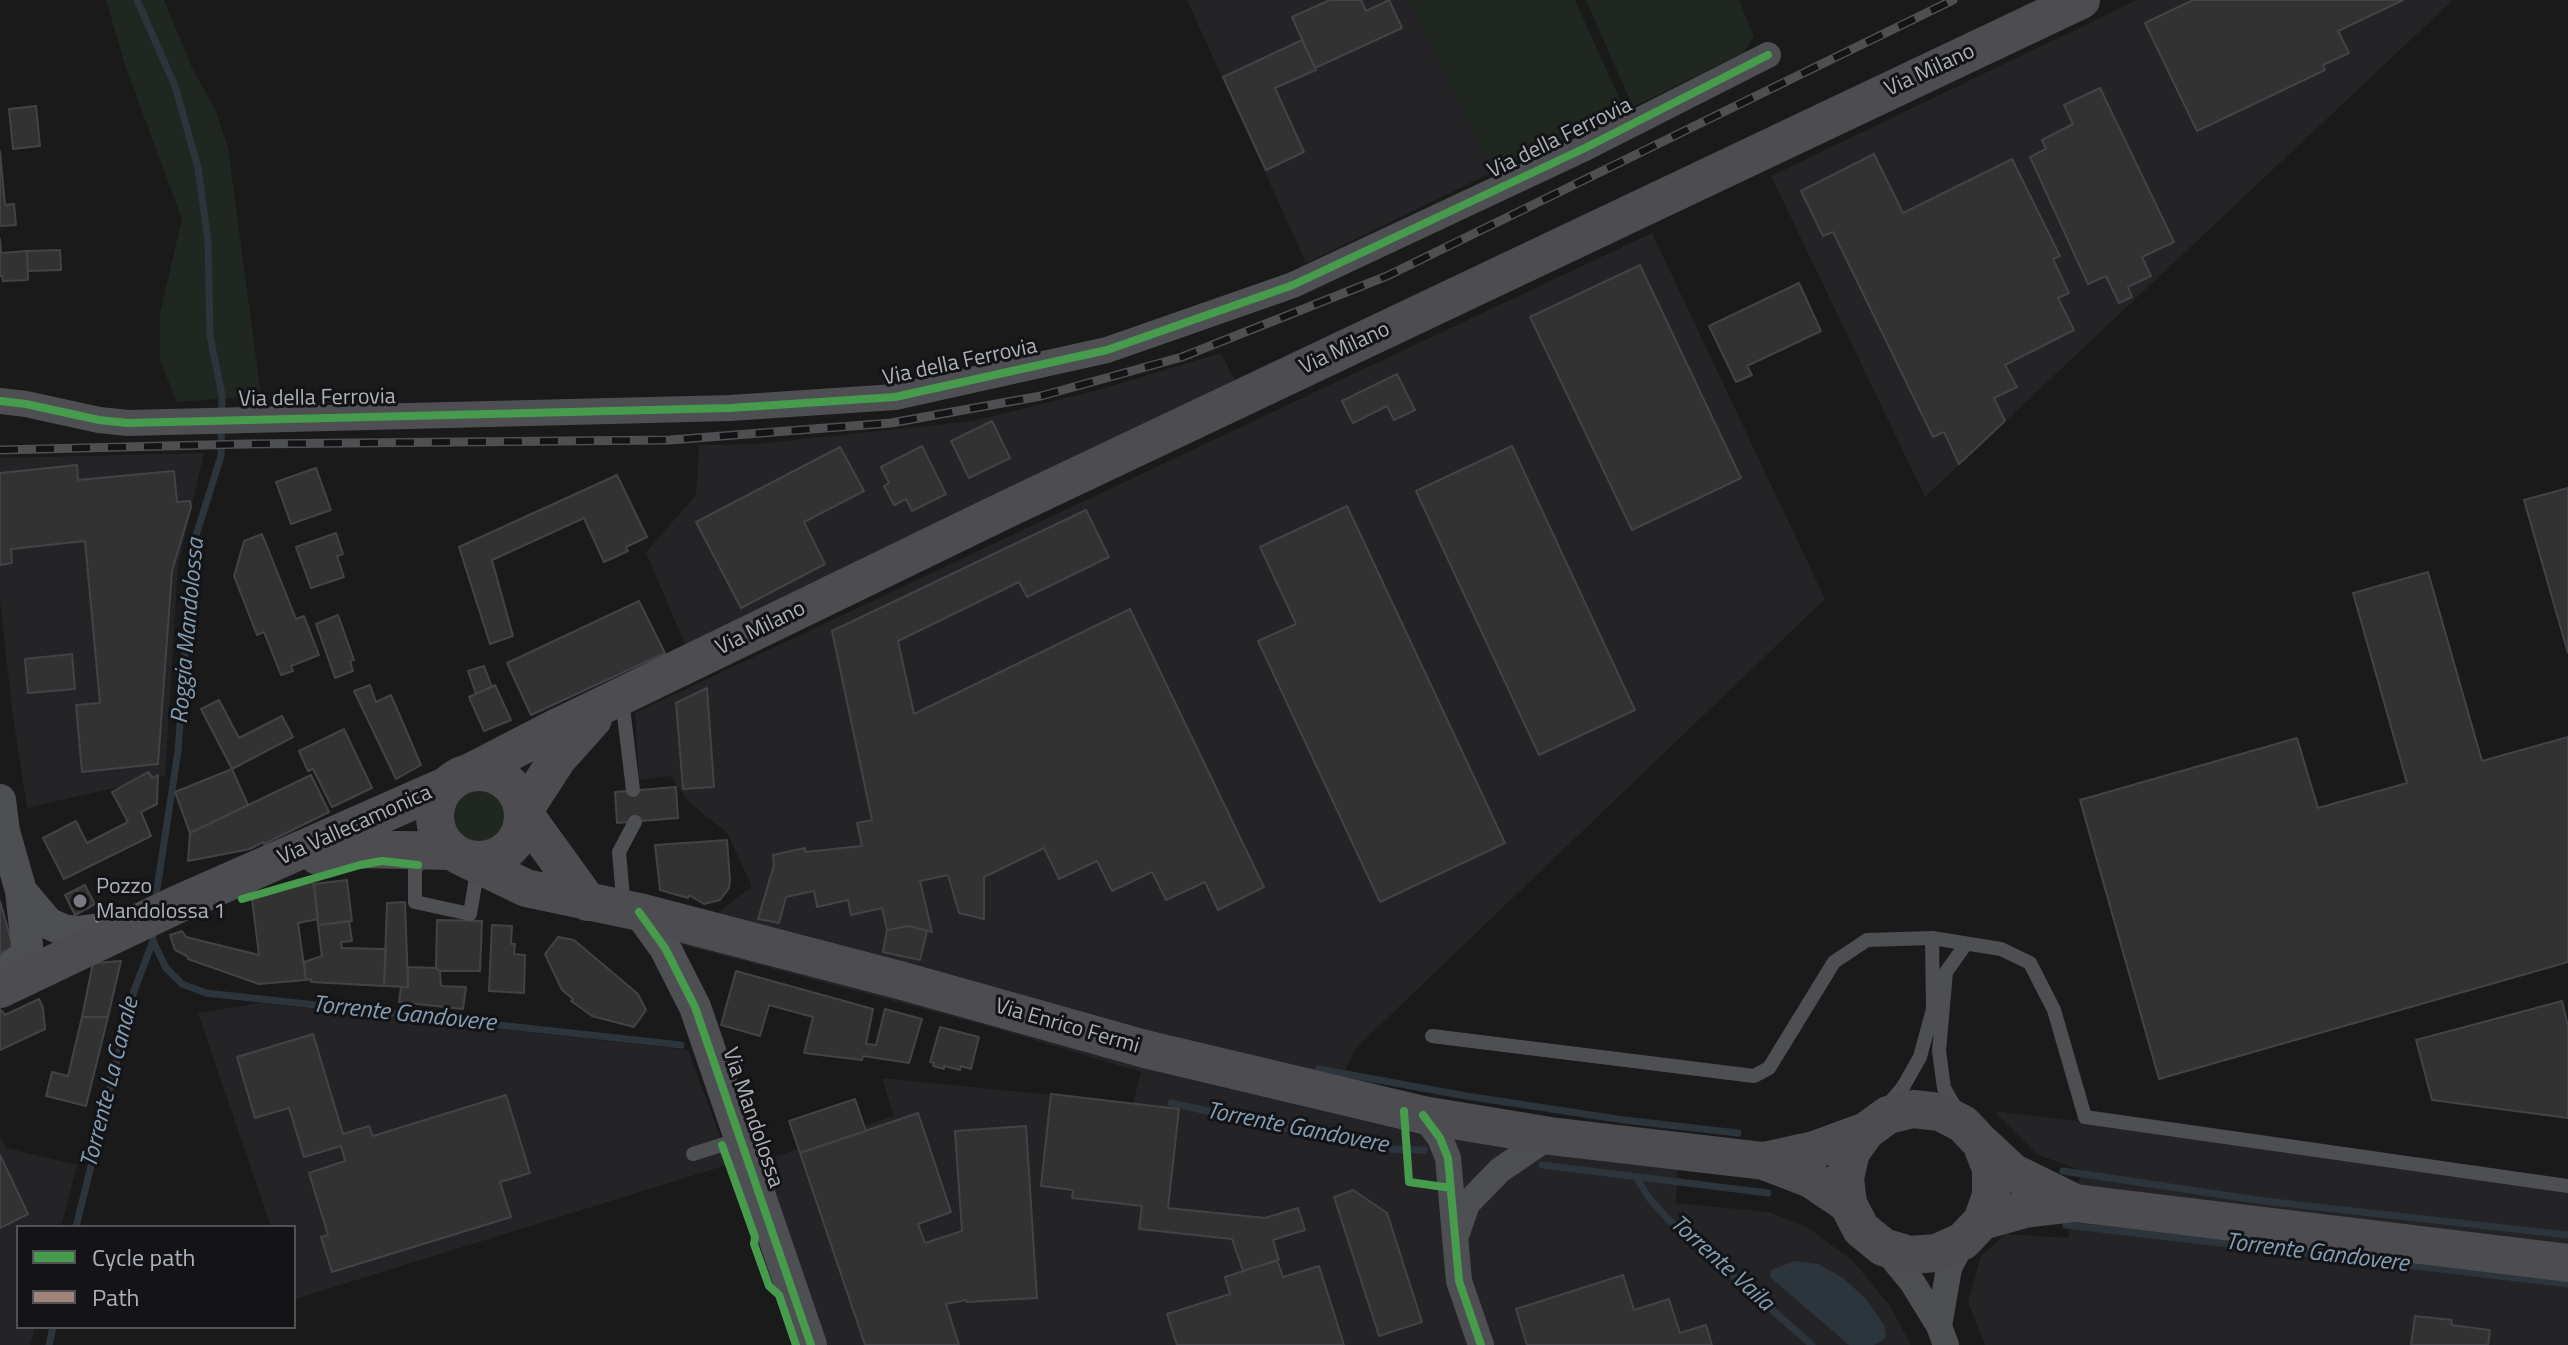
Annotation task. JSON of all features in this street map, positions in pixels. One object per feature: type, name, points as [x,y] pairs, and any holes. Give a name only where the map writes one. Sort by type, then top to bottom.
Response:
[{"type":"main road","name":"Via Milano","points":[[459,779],[1036,495],[2081,0]]},
{"type":"main road","name":"Via Milano","points":[[523,812],[558,758],[616,700]]},
{"type":"main road","points":[[486,772],[512,786],[523,812],[522,827],[516,841],[493,858],[478,861],[455,856],[441,840],[435,827],[434,812],[438,798],[459,779],[486,772]]},
{"type":"main road","name":"Via Vallecamonica","points":[[0,989],[170,908],[459,779]]},
{"type":"main road","points":[[523,812],[617,907]]},
{"type":"main road","name":"Via Vallecamonica","points":[[264,867],[351,850],[455,856]]},
{"type":"main road","name":"Via Enrico Fermi","points":[[455,856],[526,888],[617,907],[903,981],[1145,1049],[1423,1115],[1550,1136],[1764,1161]]},
{"type":"main road","points":[[1764,1161],[1814,1150],[1866,1131],[1888,1115],[1913,1109],[1940,1112],[1972,1134],[2012,1172],[2075,1203]]},
{"type":"main road","points":[[1866,1131],[1851,1152],[1845,1178],[1848,1204],[1861,1229],[1883,1247],[1909,1255],[1937,1253],[1972,1231],[2025,1209],[2075,1203],[2568,1263]]},
{"type":"main road","points":[[1972,1134],[1991,1169],[1991,1196],[1972,1231]]},
{"type":"main road","points":[[1764,1161],[1811,1179],[1848,1204]]},
{"type":"street","name":"Via della Ferrovia","points":[[0,401],[128,423],[730,408],[895,397],[1107,350],[1293,285],[1585,148],[1768,55]]},
{"type":"street","points":[[0,800],[4,831],[21,891],[27,945],[25,956],[0,976]]},
{"type":"street","points":[[21,891],[47,922],[63,930],[77,932],[127,928]]},
{"type":"street","name":"Via Mandolossa","points":[[617,907],[665,948],[684,982],[811,1345]]},
{"type":"street","points":[[1423,1115],[1440,1138],[1448,1158],[1459,1281],[1481,1345]]},
{"type":"street","points":[[1454,1240],[1467,1204],[1500,1170],[1550,1136]]},
{"type":"street","points":[[1942,1336],[1949,1268],[1972,1231]]},
{"type":"street","points":[[1883,1247],[1912,1282],[1942,1336]]},
{"type":"lane","points":[[616,700],[633,790]]},
{"type":"lane","points":[[617,907],[619,852],[635,822]]},
{"type":"lane","points":[[1866,1131],[1903,1087],[1920,1057],[1933,1009],[1932,938]]},
{"type":"lane","points":[[1432,1036],[1754,1076],[1769,1068],[1834,962],[1867,940],[1932,938],[2001,949],[2030,963],[2054,1010],[2085,1117],[2568,1186]]},
{"type":"lane","points":[[1966,944],[1946,972],[1939,1051],[1944,1088],[1972,1134]]},
{"type":"lane","points":[[693,1154],[736,1127]]},
{"type":"shaded area","points":[[106,0],[164,0],[193,70],[215,109],[228,148],[261,396],[177,402],[160,361],[160,313],[182,219],[125,65]]},
{"type":"shaded area","points":[[1187,0],[1410,0],[1493,172],[1306,263]]},
{"type":"shaded area","points":[[1410,0],[1575,0],[1625,111],[1493,172]]},
{"type":"shaded area","points":[[1586,0],[1739,0],[1754,37],[1743,53],[1633,107]]},
{"type":"shaded area","points":[[2137,0],[2453,0],[1925,497],[1771,176]]},
{"type":"shaded area","points":[[1652,233],[1825,599],[1356,1048],[1331,1100],[1678,1156],[1676,1203],[1769,1212],[1807,1227],[1853,1261],[1890,1306],[1911,1345],[792,1345],[730,1164],[781,1155],[894,1116],[882,1078],[1133,1103],[1141,1072],[980,1024],[679,944],[752,886],[727,833],[689,802],[670,776],[639,780],[635,713]]},
{"type":"shaded area","points":[[1221,353],[1235,380],[687,650],[646,552],[696,495],[699,445],[757,444],[973,421],[1102,389]]},
{"type":"shaded area","points":[[204,453],[178,566],[165,776],[27,808],[0,600],[0,458]]},
{"type":"shaded area","points":[[479,787],[499,796],[508,816],[499,836],[479,845],[459,836],[450,816],[459,796]]},
{"type":"shaded area","points":[[260,1003],[688,1050],[730,1164],[296,1299],[296,1225],[270,1225],[198,1013]]},
{"type":"shaded area","points":[[1994,1111],[2568,1180],[2568,1345],[1985,1345],[1968,1302],[1981,1256],[2006,1234],[2068,1238],[2081,1170],[2038,1155]]},
{"type":"shaded area","points":[[0,1138],[6,1148],[77,1165],[62,1225],[16,1225],[16,1329],[34,1329],[30,1345],[0,1345]]},
{"type":"shaded area","points":[[1795,1261],[1818,1264],[1843,1278],[1866,1299],[1884,1325],[1886,1338],[1874,1345],[1849,1345],[1770,1277],[1771,1270]]},
{"type":"building","points":[[1330,0],[1361,0],[1366,11],[1389,0],[1402,28],[1315,68],[1292,17]]},
{"type":"building","points":[[2193,0],[2403,0],[2338,31],[2349,53],[2323,65],[2325,70],[2197,131],[2145,23]]},
{"type":"building","points":[[1302,40],[1316,70],[1275,88],[1304,152],[1266,170],[1223,77]]},
{"type":"building","points":[[2100,88],[2174,242],[2142,257],[2151,276],[2128,287],[2132,297],[2119,303],[2106,276],[2088,284],[2030,157],[2046,149],[2042,140],[2073,124],[2064,105]]},
{"type":"building","points":[[36,106],[40,146],[13,149],[9,109]]},
{"type":"building","points":[[0,151],[5,205],[14,204],[16,225],[0,226]]},
{"type":"building","points":[[1874,154],[1903,213],[2012,159],[2060,256],[2053,259],[2069,293],[2058,298],[2074,330],[2005,365],[2017,387],[1994,398],[2005,421],[1959,464],[1944,432],[1933,437],[1833,232],[1823,236],[1801,191]]},
{"type":"building","points":[[0,239],[1,253],[27,251],[28,280],[3,281],[0,276]]},
{"type":"building","points":[[60,250],[61,270],[28,271],[27,251]]},
{"type":"building","points":[[1640,265],[1741,478],[1632,530],[1530,317]]},
{"type":"building","points":[[1799,283],[1821,331],[1747,366],[1752,375],[1736,382],[1709,326]]},
{"type":"building","points":[[1397,374],[1415,410],[1394,420],[1387,406],[1353,423],[1342,401]]},
{"type":"building","points":[[992,421],[1010,458],[969,478],[951,441]]},
{"type":"building","points":[[922,446],[946,494],[912,511],[906,499],[894,505],[884,486],[889,483],[881,467]]},
{"type":"building","points":[[1512,446],[1635,710],[1539,755],[1416,491]]},
{"type":"building","points":[[840,447],[864,491],[804,522],[825,564],[741,608],[696,522]]},
{"type":"building","points":[[77,465],[78,480],[174,471],[177,502],[190,501],[191,507],[172,571],[158,764],[82,772],[76,705],[100,703],[85,541],[11,549],[12,563],[0,565],[0,473]]},
{"type":"building","points":[[316,468],[331,510],[291,524],[276,482]]},
{"type":"building","points":[[617,475],[647,537],[626,547],[628,551],[604,562],[584,518],[492,560],[513,636],[490,644],[459,547]]},
{"type":"building","points":[[2568,488],[2568,653],[2524,500]]},
{"type":"building","points":[[1347,506],[1505,843],[1380,902],[1258,641],[1296,624],[1260,547]]},
{"type":"building","points":[[1086,510],[1109,557],[1027,597],[1019,582],[898,641],[914,714],[1130,609],[1264,887],[1218,910],[1205,882],[1166,900],[1152,872],[1112,891],[1097,861],[1059,879],[1044,848],[984,877],[984,919],[959,913],[948,875],[920,881],[932,932],[909,926],[887,930],[882,908],[851,915],[848,900],[817,907],[814,891],[786,897],[779,923],[758,919],[774,865],[773,855],[805,848],[805,852],[862,846],[857,823],[872,820],[832,631]]},
{"type":"building","points":[[336,533],[343,554],[337,556],[344,577],[311,588],[296,547]]},
{"type":"building","points":[[262,534],[296,619],[304,616],[319,655],[291,666],[293,671],[281,675],[264,632],[257,635],[234,576],[244,541]]},
{"type":"building","points":[[2428,572],[2482,761],[2568,737],[2568,962],[2159,1079],[2080,800],[2297,738],[2318,808],[2407,783],[2353,593]]},
{"type":"building","points":[[639,601],[665,653],[531,715],[507,663]]},
{"type":"building","points":[[338,615],[354,660],[350,661],[353,671],[335,678],[316,624]]},
{"type":"building","points":[[72,654],[75,689],[28,693],[25,659]]},
{"type":"building","points":[[484,666],[492,687],[476,694],[468,671]]},
{"type":"building","points":[[370,685],[376,702],[391,695],[421,765],[396,779],[354,691]]},
{"type":"building","points":[[495,685],[511,720],[484,731],[469,697]]},
{"type":"building","points":[[707,688],[714,787],[683,789],[676,703]]},
{"type":"building","points":[[219,700],[239,738],[282,716],[293,737],[232,769],[201,709]]},
{"type":"building","points":[[344,729],[372,788],[332,807],[313,769],[308,771],[299,751]]},
{"type":"building","points":[[232,769],[248,805],[190,833],[175,792]]},
{"type":"building","points":[[148,772],[153,778],[158,775],[157,804],[141,812],[151,836],[64,879],[43,838],[76,821],[87,843],[128,822],[112,792]]},
{"type":"building","points":[[311,775],[329,812],[250,849],[188,861],[190,833]]},
{"type":"building","points":[[676,787],[678,818],[617,823],[615,792]]},
{"type":"building","points":[[727,840],[730,880],[729,888],[720,900],[704,904],[689,895],[688,898],[660,890],[655,845]]},
{"type":"building","points":[[347,880],[352,921],[318,925],[314,884]]},
{"type":"building","points":[[309,881],[314,884],[318,919],[298,923],[306,980],[259,984],[188,959],[175,950],[170,935],[182,931],[186,937],[259,955],[252,899]]},
{"type":"building","points":[[85,885],[89,893],[81,898],[77,889]]},
{"type":"building","name":"Pozzo Mandolossa 1","points":[[77,889],[81,898],[89,893],[95,904],[75,915],[65,895]]},
{"type":"building","points":[[0,901],[13,947],[0,954]]},
{"type":"building","points":[[405,902],[408,987],[384,986],[387,903]]},
{"type":"building","points":[[437,920],[482,921],[480,971],[440,971],[436,968]]},
{"type":"building","points":[[349,921],[352,941],[341,942],[342,948],[386,949],[384,986],[306,980],[304,962],[322,956],[318,925]]},
{"type":"building","points":[[492,925],[512,926],[514,954],[525,955],[524,993],[489,991]]},
{"type":"building","points":[[909,926],[927,931],[920,960],[883,952],[887,930]]},
{"type":"building","points":[[558,937],[574,940],[638,994],[646,1010],[634,1027],[592,1016],[571,1001],[573,999],[562,990],[545,954]]},
{"type":"building","points":[[121,961],[108,1017],[82,1017],[93,963]]},
{"type":"building","points":[[408,967],[436,968],[440,971],[441,986],[466,987],[463,1009],[399,1002],[401,987],[408,987]]},
{"type":"building","points":[[736,971],[873,1009],[866,1044],[876,1045],[885,1009],[922,1019],[909,1063],[863,1056],[862,1060],[804,1053],[813,1017],[769,1005],[760,1036],[721,1025]]},
{"type":"building","points":[[39,999],[45,1029],[0,1050],[0,1009],[5,1015]]},
{"type":"building","points":[[2562,1001],[2568,1026],[2568,1118],[2432,1100],[2416,1040]]},
{"type":"building","points":[[82,1017],[108,1017],[86,1106],[46,1096],[52,1072],[68,1076]]},
{"type":"building","points":[[940,1027],[979,1037],[971,1069],[944,1066],[944,1069],[930,1062]]},
{"type":"building","points":[[313,1034],[343,1134],[369,1126],[373,1136],[506,1095],[530,1173],[500,1182],[511,1217],[332,1272],[321,1237],[328,1235],[309,1173],[345,1161],[341,1146],[304,1157],[289,1108],[255,1118],[237,1057]]},
{"type":"building","points":[[1051,1094],[1179,1109],[1168,1208],[1265,1218],[1298,1208],[1305,1230],[1273,1240],[1279,1260],[1243,1271],[1232,1239],[1139,1229],[1142,1206],[1072,1198],[1073,1190],[1041,1186]]},
{"type":"building","points":[[855,1099],[866,1131],[800,1153],[789,1121]]},
{"type":"building","points":[[918,1113],[951,1212],[918,1224],[925,1243],[962,1231],[955,1131],[1026,1126],[1037,1298],[966,1300],[946,1304],[959,1345],[865,1345],[800,1153]]},
{"type":"building","points":[[0,1155],[28,1214],[0,1228]]},
{"type":"building","points":[[1353,1190],[1387,1213],[1422,1322],[1379,1336],[1334,1197]]},
{"type":"building","points":[[1277,1260],[1283,1277],[1319,1266],[1344,1345],[1177,1345],[1167,1314],[1230,1294],[1225,1277]]},
{"type":"building","points":[[1623,1275],[1634,1310],[1669,1299],[1680,1333],[1706,1325],[1712,1345],[1527,1345],[1516,1309]]},
{"type":"building","points":[[2415,1316],[2452,1320],[2451,1325],[2490,1330],[2488,1345],[2411,1345]]},
{"type":"waterway","name":"Roggia Mandolossa","points":[[137,0],[175,86],[198,168],[208,241],[210,336],[222,395],[221,456],[193,545],[178,751],[155,902]]},
{"type":"waterway","name":"Torrente Gandovere","points":[[152,930],[153,941],[166,968],[182,984],[206,993],[681,1045]]},
{"type":"waterway","name":"Torrente La Canale","points":[[76,1225],[134,991],[153,941]]},
{"type":"waterway","points":[[1319,1069],[1466,1096],[1624,1120],[1738,1133]]},
{"type":"waterway","name":"Torrente Gandovere","points":[[1171,1103],[1381,1149],[1424,1150]]},
{"type":"waterway","name":"Torrente Gandovere","points":[[1542,1165],[1768,1193]]},
{"type":"waterway","points":[[2063,1171],[2264,1201],[2568,1235]]},
{"type":"waterway","name":"Torrente Vaila","points":[[1636,1177],[1667,1218],[1812,1345]]},
{"type":"waterway","name":"Torrente Gandovere","points":[[2066,1225],[2568,1284]]},
{"type":"waterway","name":"Torrente La Canale","points":[[49,1345],[53,1329]]},
{"type":"railway","points":[[0,450],[670,440],[891,423],[1041,396],[1182,357],[1387,276],[1953,0]]},
{"type":"marked path","points":[[95,920],[106,915],[131,913]]},
{"type":"cycle path","points":[[0,401],[128,423],[730,408],[895,397],[1107,350],[1293,285],[1585,148],[1768,55]]},
{"type":"cycle path","points":[[242,899],[360,865],[382,861],[418,865]]},
{"type":"cycle path","points":[[639,912],[665,948],[695,1007],[811,1345]]},
{"type":"cycle path","points":[[1404,1111],[1409,1182],[1451,1188]]},
{"type":"cycle path","points":[[1423,1115],[1440,1138],[1448,1158],[1459,1281],[1481,1345]]},
{"type":"cycle path","points":[[722,1145],[769,1286],[779,1295],[796,1345]]},
{"type":"place","name":"Pozzo Mandolossa 1","points":[[80,901]]}]
